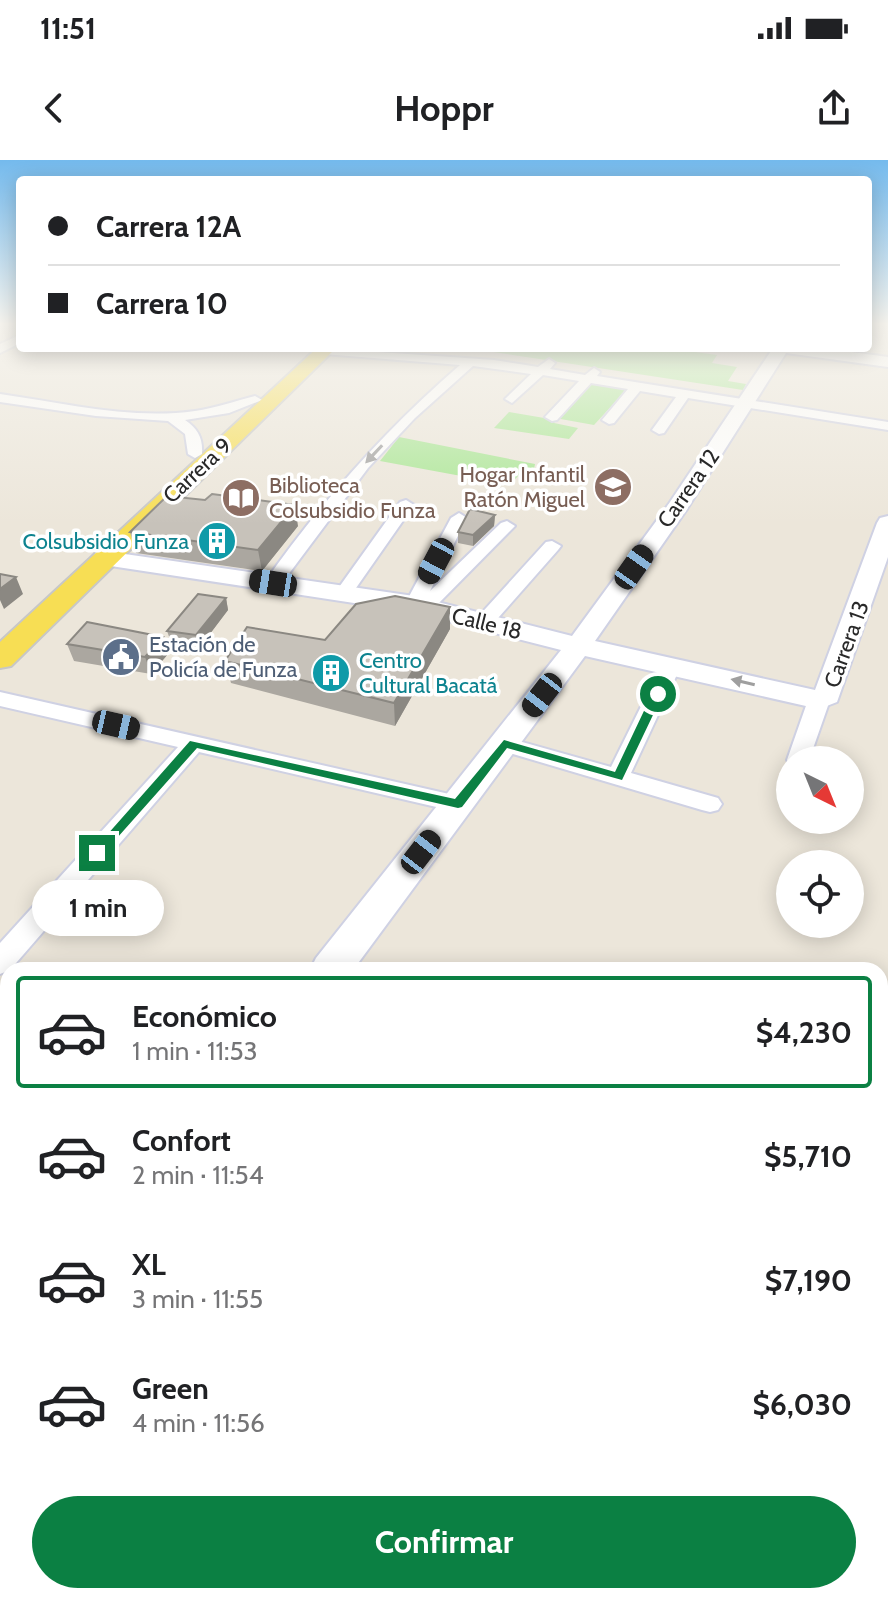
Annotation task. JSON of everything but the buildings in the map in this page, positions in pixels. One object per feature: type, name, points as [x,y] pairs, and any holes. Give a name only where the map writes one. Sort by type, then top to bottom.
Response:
[{"type":"main road","name":"Carrera 9","points":[[0,637],[195,454],[269,389]]},
{"type":"main road","name":"Carrera 9","points":[[0,659],[279,389]]},
{"type":"main road","name":"Carrera 12","points":[[336,962],[579,646],[757,389]]},
{"type":"main road","name":"Carrera 13","points":[[819,700],[827,696],[888,523]]},
{"type":"main road","name":"Calle 18","points":[[104,558],[419,605],[579,646],[819,700]]},
{"type":"street","points":[[273,583],[363,465],[439,389]]},
{"type":"street","points":[[512,399],[522,389]]},
{"type":"street","points":[[552,417],[577,389]]},
{"type":"street","points":[[609,420],[634,389]]},
{"type":"street","points":[[648,389],[888,426]]},
{"type":"street","points":[[659,430],[683,396]]},
{"type":"street","points":[[0,398],[174,419],[221,413],[255,400]]},
{"type":"street","points":[[174,419],[193,432],[195,454]]},
{"type":"street","points":[[343,594],[406,505]]},
{"type":"street","points":[[419,605],[459,518]]},
{"type":"street","points":[[419,605],[507,526]]},
{"type":"street","points":[[484,622],[552,546]]},
{"type":"street","points":[[618,777],[671,666]]},
{"type":"street","points":[[0,699],[458,804]]},
{"type":"street","name":"Carrera 13","points":[[803,746],[819,700]]},
{"type":"street","points":[[0,962],[194,743]]},
{"type":"street","points":[[504,744],[710,804]]},
{"type":"green space","points":[[584,389],[627,389],[594,425],[555,418]]},
{"type":"green space","points":[[509,412],[556,420],[554,423],[578,428],[569,439],[494,428]]},
{"type":"green space","points":[[399,437],[535,464],[534,469],[524,469],[510,485],[380,461]]},
{"type":"place","name":"Hogar Infantil Ratón Miguel","points":[[613,487]]},
{"type":"place","name":"Biblioteca Colsubsidio Funza","points":[[241,498]]},
{"type":"place","name":"Colsubsidio Funza","points":[[217,541]]},
{"type":"place","name":"Estación de Policía de Funza","points":[[121,657]]},
{"type":"place","name":"Centro Cultural Bacatá","points":[[331,673]]},
{"type":"route","points":[[97,853],[194,743],[458,804],[504,744],[618,777],[658,694]]}]
